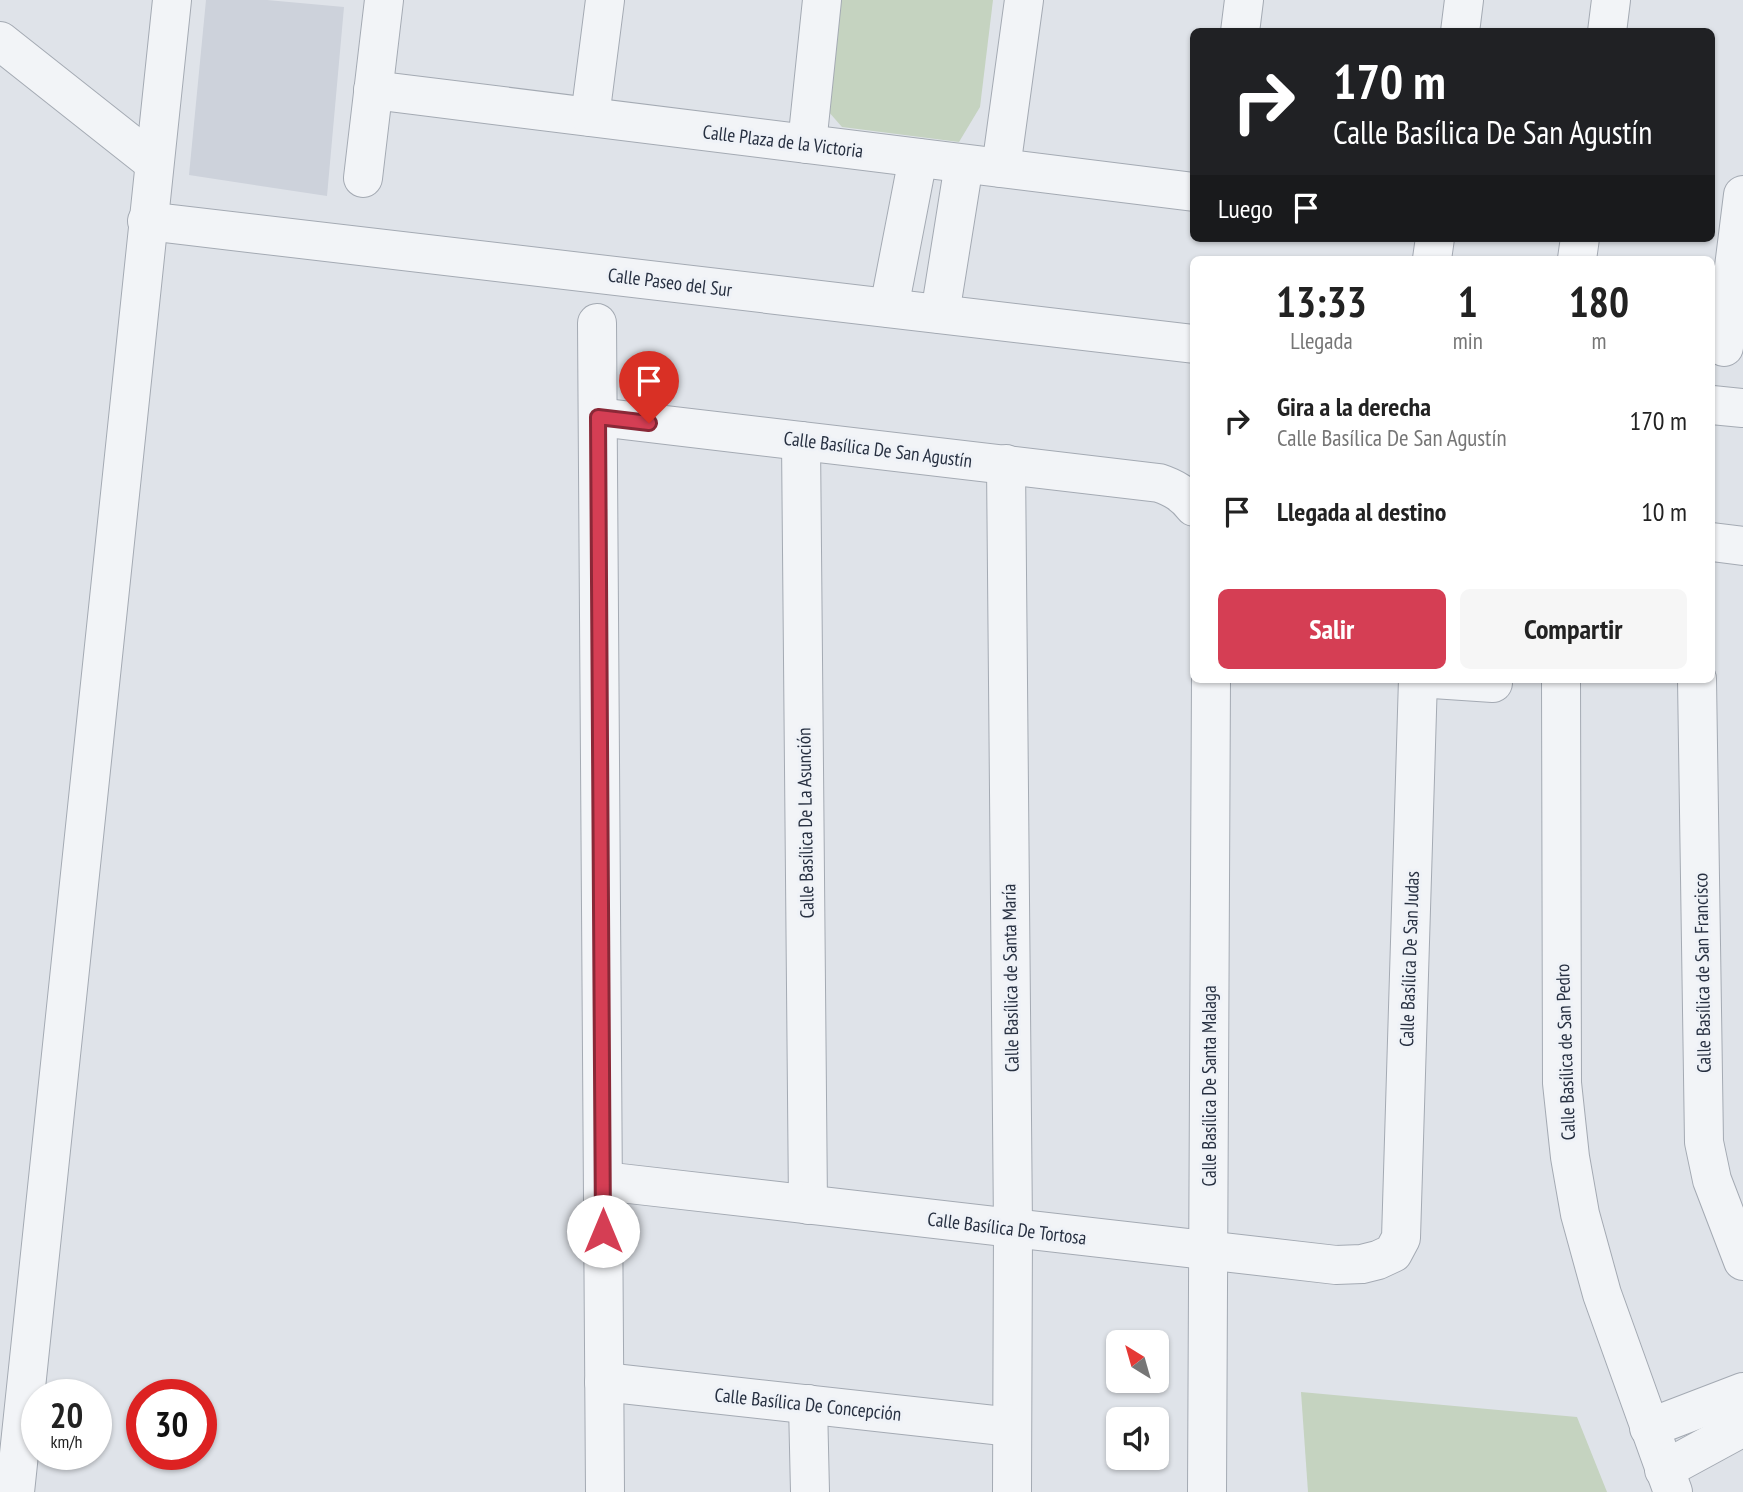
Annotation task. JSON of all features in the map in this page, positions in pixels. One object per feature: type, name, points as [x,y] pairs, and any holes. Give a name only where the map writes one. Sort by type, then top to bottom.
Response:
[{"type":"street","points":[[15,1492],[172,0]]},
{"type":"street","points":[[363,178],[384,0]]},
{"type":"street","points":[[590,117],[605,0]]},
{"type":"street","points":[[807,144],[822,0]]},
{"type":"street","points":[[940,314],[983,166],[1024,0]]},
{"type":"street","points":[[1240,28],[1244,0]]},
{"type":"street","points":[[1460,28],[1464,0]]},
{"type":"street","points":[[1608,28],[1611,0]]},
{"type":"street","points":[[0,41],[153,162]]},
{"type":"street","name":"Calle Plaza de la Victoria","points":[[373,90],[1190,192]]},
{"type":"street","points":[[889,308],[918,158]]},
{"type":"street","points":[[1724,347],[1740,248],[1743,195]]},
{"type":"street","name":"Calle Paseo del Sur","points":[[147,221],[1190,344]]},
{"type":"street","points":[[597,323],[605,1492]]},
{"type":"street","points":[[1715,405],[1743,408]]},
{"type":"street","name":"Calle Basílica De San Agustín","points":[[598,417],[1158,483],[1172,487],[1190,502]]},
{"type":"street","name":"Calle Basílica De La Asunción","points":[[801,440],[808,1205]]},
{"type":"street","name":"Calle Basílica de Santa María","points":[[1006,464],[1013,1228],[1012,1492]]},
{"type":"street","points":[[1715,542],[1743,546]]},
{"type":"street","name":"Calle Basílica De Santa Malaga","points":[[1208,1492],[1211,683]]},
{"type":"street","name":"Calle Basílica De San Judas","points":[[1401,1238],[1418,683]]},
{"type":"street","name":"Calle Basílica de San Pedro","points":[[1561,683],[1562,1083],[1570,1157],[1580,1214],[1602,1294],[1668,1481]]},
{"type":"street","name":"Calle Basílica de San Francisco","points":[[1697,683],[1704,1142],[1727,1182],[1743,1261]]},
{"type":"street","name":"Calle Basílica De Tortosa","points":[[603,1181],[1336,1265],[1362,1264],[1392,1253],[1401,1238]]},
{"type":"street","name":"Calle Basílica De Concepción","points":[[604,1382],[1012,1427]]},
{"type":"street","points":[[1649,1428],[1743,1392]]},
{"type":"street","points":[[808,1404],[810,1492]]},
{"type":"street","points":[[1668,1481],[1743,1427]]},
{"type":"shaded area","points":[[206,0],[267,0],[344,7],[327,196],[189,175]]},
{"type":"green space","points":[[840,0],[993,0],[980,107],[959,142],[842,127],[828,111]]},
{"type":"green space","points":[[1301,1392],[1577,1417],[1607,1492],[1308,1492]]},
{"type":"route","points":[[603,1231],[598,417],[649,423]]}]
